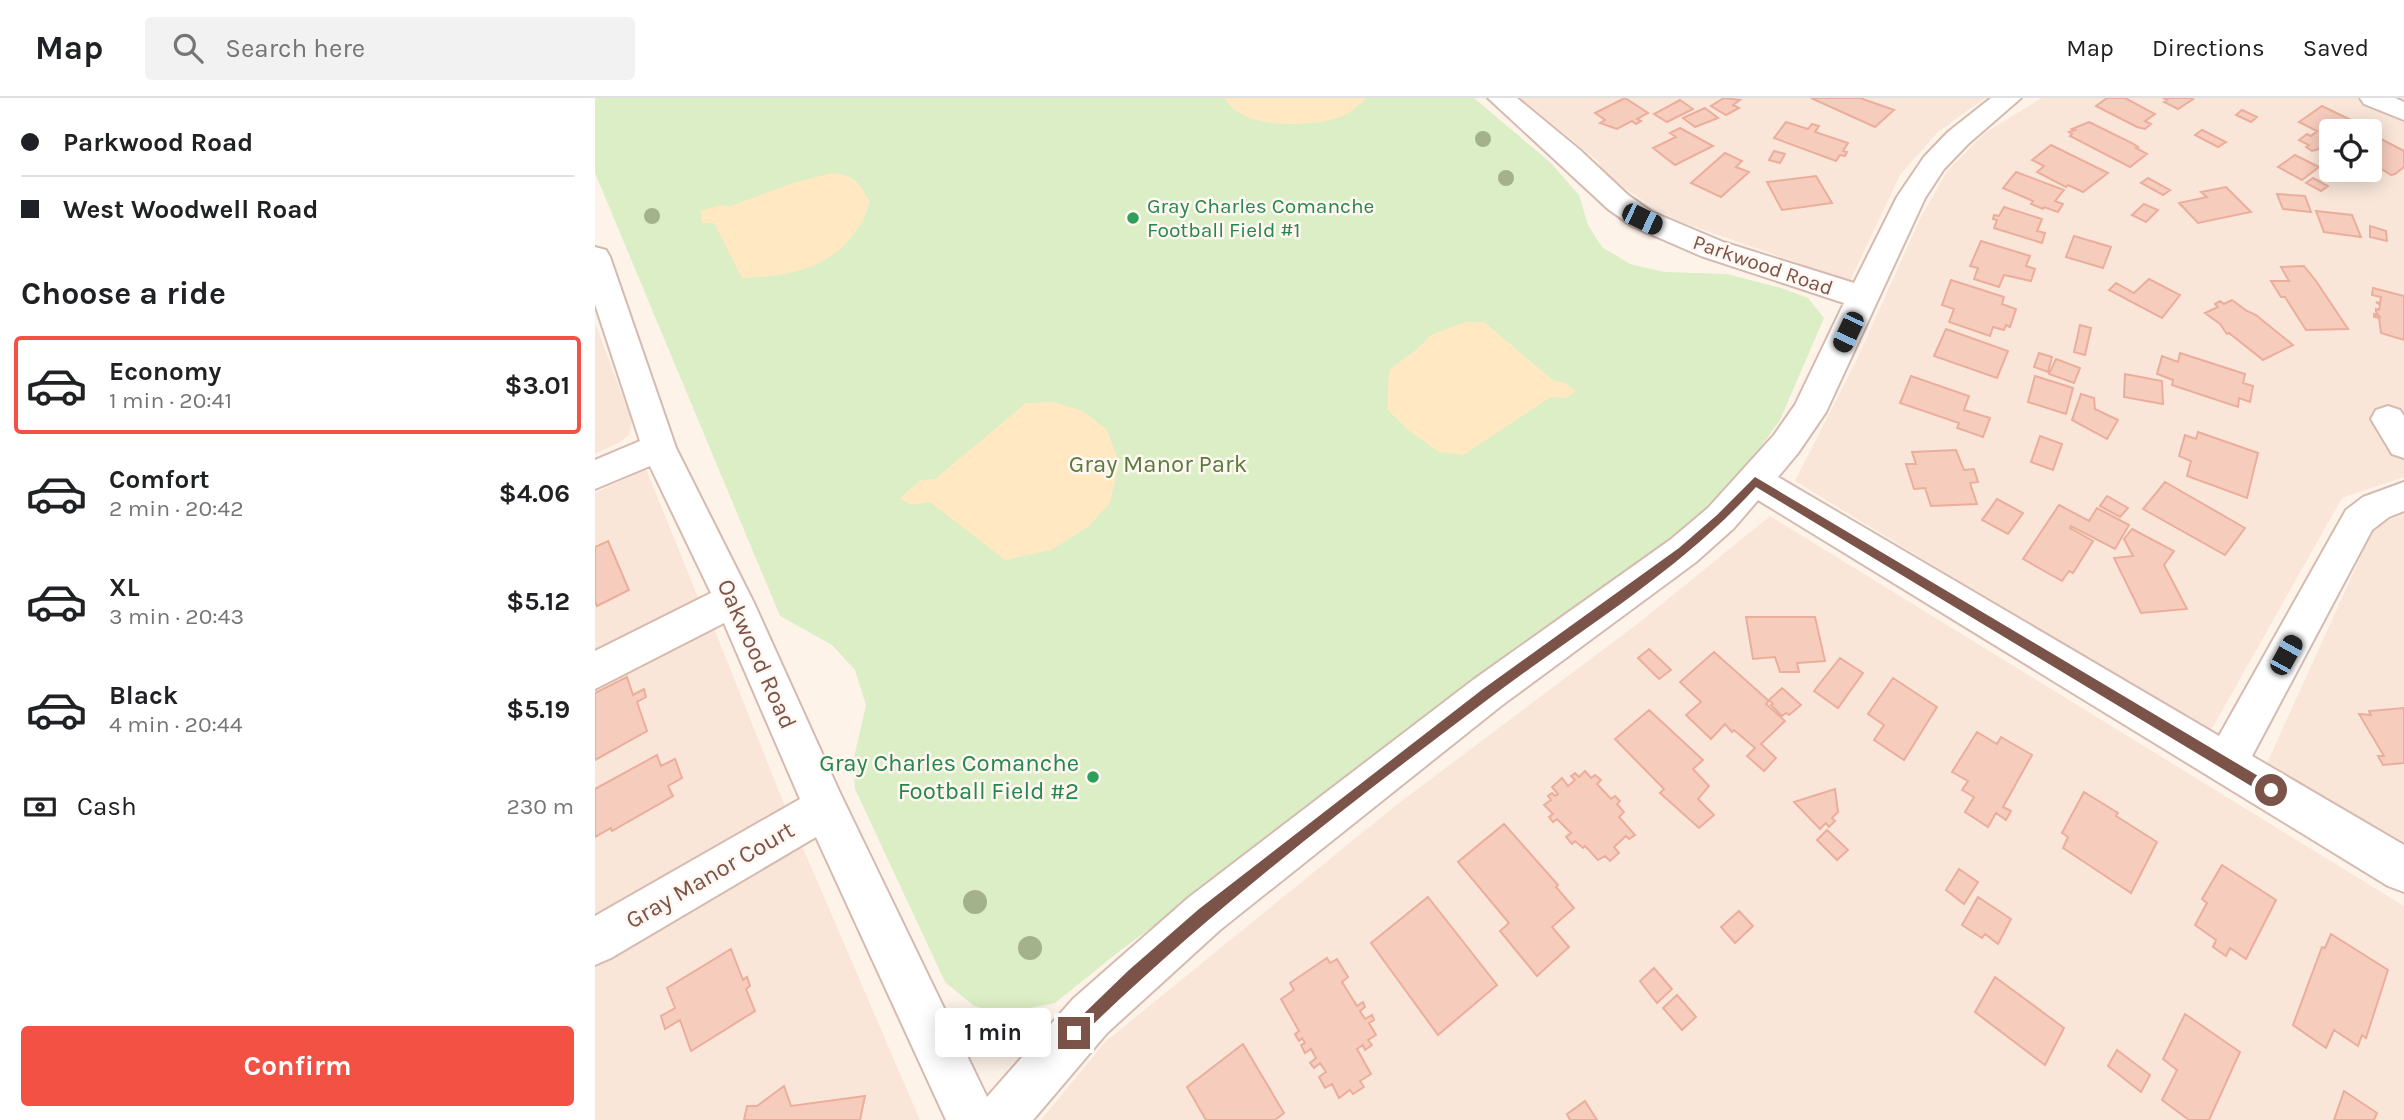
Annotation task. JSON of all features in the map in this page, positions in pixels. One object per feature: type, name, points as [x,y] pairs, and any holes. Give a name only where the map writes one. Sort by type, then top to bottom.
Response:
[{"type":"street","name":"Parkwood Road","points":[[1501,98],[1570,156],[1618,202],[1642,219],[1712,249],[1864,298]]},
{"type":"street","points":[[1000,1120],[1090,1016],[1204,914],[1487,693],[1683,551],[1721,518],[1755,481],[1809,412],[1911,197],[1934,163],[1958,138],[2008,98]]},
{"type":"street","points":[[2373,98],[2404,113]]},
{"type":"street","name":"Oakwood Road","points":[[595,257],[659,448],[733,600],[825,808],[972,1120]]},
{"type":"street","points":[[595,475],[659,448]]},
{"type":"street","points":[[1755,481],[2404,870]]},
{"type":"street","points":[[2226,764],[2359,520],[2376,507],[2404,496]]},
{"type":"street","points":[[595,671],[733,600]]},
{"type":"street","name":"Gray Manor Court","points":[[595,942],[825,808]]},
{"type":"shaded area","points":[[1520,98],[1985,98],[1938,132],[1900,175],[1850,281],[1675,220],[1603,175],[1598,161]]},
{"type":"shaded area","points":[[2042,98],[2357,98],[2404,120],[2404,477],[2342,498],[2209,734],[1795,481],[1856,361],[1921,217],[1947,171],[1986,132]]},
{"type":"shaded area","points":[[595,323],[632,421],[629,435],[595,454]]},
{"type":"shaded area","points":[[646,469],[702,607],[595,661],[595,493]]},
{"type":"shaded area","points":[[2404,514],[2404,855],[2279,779],[2267,763],[2375,525]]},
{"type":"shaded area","points":[[1770,516],[2404,906],[2404,1120],[1041,1120],[1105,1042],[1395,806],[1636,625]]},
{"type":"shaded area","points":[[709,616],[784,804],[920,1120],[595,1120],[595,675]]},
{"type":"green space","name":"Gray Manor Park","points":[[595,98],[1474,98],[1551,163],[1579,195],[1588,225],[1602,247],[1630,264],[1664,272],[1727,274],[1781,288],[1808,298],[1824,318],[1780,420],[1733,486],[1686,532],[1117,953],[1055,1003],[1002,1014],[974,1006],[945,982],[855,789],[853,762],[866,705],[855,670],[832,645],[780,616],[595,173]]},
{"type":"sand","points":[[1225,98],[1366,99],[1338,118],[1293,124],[1260,121],[1245,116]]},
{"type":"sand","points":[[832,173],[855,181],[870,202],[850,239],[821,262],[803,269],[784,274],[742,278],[714,223],[702,223],[701,211],[720,205],[731,206],[793,183]]},
{"type":"sand","points":[[1465,322],[1484,322],[1554,381],[1564,382],[1576,391],[1566,398],[1551,397],[1463,455],[1439,452],[1408,430],[1387,409],[1389,370],[1431,335]]},
{"type":"sand","points":[[1054,402],[1083,411],[1107,430],[1119,463],[1110,503],[1088,527],[1051,550],[1005,560],[930,502],[911,505],[900,498],[921,480],[935,479],[1026,403]]},
{"type":"building","points":[[1625,98],[1648,113],[1637,119],[1641,121],[1636,124],[1632,121],[1617,129],[1600,123],[1605,120],[1595,113]]},
{"type":"building","points":[[1724,98],[1740,100],[1733,105],[1739,108],[1726,115],[1711,106]]},
{"type":"building","points":[[1811,98],[1860,98],[1894,110],[1875,127]]},
{"type":"building","points":[[2107,98],[2125,98],[2155,114],[2145,121],[2151,124],[2145,129],[2137,127],[2096,106]]},
{"type":"building","points":[[2163,98],[2193,99],[2178,109],[2164,102],[2167,100]]},
{"type":"building","points":[[1680,100],[1693,109],[1667,122],[1654,114]]},
{"type":"building","points":[[2322,106],[2349,119],[2319,119],[2319,149],[2312,151],[2306,147],[2309,145],[2299,140],[2317,131],[2299,122]]},
{"type":"building","points":[[1705,108],[1718,118],[1695,127],[1683,118]]},
{"type":"building","points":[[2242,110],[2257,117],[2251,122],[2236,115]]},
{"type":"building","points":[[1786,122],[1808,129],[1812,124],[1819,126],[1815,132],[1848,143],[1843,151],[1847,152],[1845,156],[1840,155],[1836,161],[1774,138]]},
{"type":"building","points":[[2089,122],[2132,143],[2147,154],[2130,167],[2070,136],[2072,134],[2069,132],[2075,130],[2072,129]]},
{"type":"building","points":[[1680,128],[1713,146],[1675,165],[1653,148],[1676,137],[1670,133]]},
{"type":"building","points":[[2202,130],[2226,142],[2218,147],[2195,135]]},
{"type":"building","points":[[2382,140],[2404,151],[2404,167],[2391,175],[2382,169]]},
{"type":"building","points":[[2051,145],[2108,173],[2083,192],[2068,185],[2066,187],[2037,172],[2044,166],[2032,160]]},
{"type":"building","points":[[1774,151],[1785,154],[1780,163],[1769,160]]},
{"type":"building","points":[[1725,153],[1742,161],[1736,167],[1749,172],[1721,197],[1691,183]]},
{"type":"building","points":[[2295,155],[2319,167],[2302,180],[2278,167]]},
{"type":"building","points":[[2016,172],[2064,190],[2055,201],[2063,204],[2058,212],[2031,204],[2033,201],[2003,188]]},
{"type":"building","points":[[1816,176],[1832,203],[1782,210],[1767,182]]},
{"type":"building","points":[[2148,178],[2170,190],[2163,195],[2141,183]]},
{"type":"building","points":[[2313,178],[2328,186],[2321,191],[2306,183]]},
{"type":"building","points":[[2226,187],[2251,212],[2198,223],[2179,203],[2207,197],[2201,192]]},
{"type":"building","points":[[2277,194],[2305,196],[2311,212],[2283,209]]},
{"type":"building","points":[[2144,204],[2158,210],[2146,222],[2132,215]]},
{"type":"building","points":[[2004,207],[2042,219],[2037,231],[2045,233],[2042,243],[1994,228],[1997,220],[1993,219],[1994,215],[1999,216]]},
{"type":"building","points":[[2316,211],[2352,215],[2361,237],[2324,232]]},
{"type":"building","points":[[2370,226],[2386,231],[2387,241],[2370,237]]},
{"type":"building","points":[[2074,236],[2111,247],[2103,268],[2066,257]]},
{"type":"building","points":[[1981,241],[2030,256],[2026,266],[2035,269],[2031,281],[2004,275],[1999,287],[1974,279],[1978,268],[1970,266]]},
{"type":"building","points":[[2304,266],[2348,329],[2306,330],[2285,297],[2281,297],[2271,281],[2289,281],[2281,267]]},
{"type":"building","points":[[2149,279],[2180,295],[2162,318],[2109,290],[2116,283],[2134,293]]},
{"type":"building","points":[[1951,280],[2004,297],[2002,304],[2016,309],[2010,327],[2006,325],[2004,330],[1993,327],[1990,336],[1949,322],[1954,309],[1942,305]]},
{"type":"building","points":[[2373,288],[2404,296],[2404,340],[2381,333],[2379,318],[2374,317],[2374,314],[2379,316],[2376,309],[2379,310],[2380,305],[2376,302],[2380,303],[2381,297],[2372,295]]},
{"type":"building","points":[[2232,300],[2256,315],[2293,345],[2263,360],[2227,334],[2220,324],[2205,313],[2218,307],[2215,304],[2220,301],[2224,304]]},
{"type":"building","points":[[2080,325],[2091,328],[2085,355],[2074,352]]},
{"type":"building","points":[[1946,329],[2008,351],[1997,378],[1934,356]]},
{"type":"building","points":[[2039,353],[2052,357],[2048,372],[2034,367]]},
{"type":"building","points":[[2180,353],[2245,374],[2243,383],[2253,386],[2250,402],[2239,398],[2238,407],[2172,385],[2173,380],[2157,374],[2162,356],[2178,362]]},
{"type":"building","points":[[2056,359],[2080,368],[2074,383],[2049,374]]},
{"type":"building","points":[[2125,374],[2162,381],[2163,404],[2124,397]]},
{"type":"building","points":[[1911,376],[1969,396],[1964,410],[1990,418],[1983,437],[1957,428],[1959,423],[1900,403]]},
{"type":"building","points":[[2035,376],[2073,388],[2066,414],[2028,402]]},
{"type":"building","points":[[2081,394],[2094,398],[2095,409],[2118,420],[2107,439],[2072,420]]},
{"type":"building","points":[[2198,432],[2258,453],[2247,498],[2187,476],[2191,461],[2179,456],[2185,435],[2196,439]]},
{"type":"building","points":[[2040,436],[2062,444],[2053,470],[2031,462]]},
{"type":"building","points":[[1956,450],[1964,470],[1974,469],[1978,482],[1970,483],[1977,504],[1931,506],[1925,488],[1914,489],[1906,464],[1916,464],[1912,452]]},
{"type":"building","points":[[2165,482],[2245,528],[2225,555],[2143,509]]},
{"type":"building","points":[[2107,496],[2128,508],[2120,517],[2100,506]]},
{"type":"building","points":[[1997,499],[2023,513],[2008,534],[1982,520]]},
{"type":"building","points":[[2059,505],[2089,521],[2097,508],[2129,525],[2115,549],[2071,526],[2070,528],[2093,541],[2073,573],[2069,571],[2062,581],[2023,559]]},
{"type":"building","points":[[2132,529],[2174,551],[2164,565],[2187,609],[2141,613],[2114,558],[2133,556],[2124,539]]},
{"type":"building","points":[[608,541],[629,590],[597,606],[595,547]]},
{"type":"building","points":[[1746,617],[1815,617],[1825,661],[1797,663],[1799,672],[1780,672],[1775,657],[1753,659]]},
{"type":"building","points":[[1649,649],[1671,670],[1659,679],[1638,658]]},
{"type":"building","points":[[1714,652],[1769,701],[1766,704],[1785,721],[1761,744],[1776,758],[1764,771],[1747,756],[1755,748],[1734,730],[1732,732],[1725,724],[1711,739],[1686,715],[1701,702],[1680,682]]},
{"type":"building","points":[[1840,658],[1863,673],[1838,708],[1814,691]]},
{"type":"building","points":[[627,677],[633,695],[644,689],[646,697],[637,702],[647,731],[595,760],[595,693]]},
{"type":"building","points":[[1893,678],[1937,707],[1904,760],[1874,740],[1884,725],[1868,714]]},
{"type":"building","points":[[1782,688],[1801,705],[1789,715],[1786,713],[1782,716],[1769,700]]},
{"type":"building","points":[[2404,708],[2404,763],[2383,765],[2378,756],[2384,756],[2359,714],[2371,715],[2369,711]]},
{"type":"building","points":[[1649,710],[1703,760],[1693,769],[1709,786],[1698,799],[1714,815],[1699,828],[1660,793],[1664,789],[1615,739]]},
{"type":"building","points":[[1977,732],[1997,744],[2001,737],[2032,755],[2003,807],[2011,811],[2006,820],[1996,813],[1988,827],[1965,812],[1974,797],[1962,790],[1968,781],[1952,772]]},
{"type":"building","points":[[657,755],[661,766],[675,759],[682,778],[668,786],[673,796],[612,831],[611,828],[595,837],[595,789]]},
{"type":"building","points":[[1585,771],[1591,778],[1595,775],[1601,780],[1597,784],[1611,799],[1615,796],[1620,801],[1617,804],[1624,812],[1619,817],[1635,835],[1629,839],[1626,836],[1614,847],[1619,853],[1610,861],[1605,856],[1598,860],[1585,846],[1583,848],[1575,841],[1572,844],[1566,837],[1571,833],[1557,819],[1553,822],[1549,817],[1553,814],[1544,805],[1551,800],[1548,796],[1552,793],[1555,796],[1558,794],[1552,787],[1562,778],[1568,786],[1575,780],[1571,776],[1575,773],[1579,777]]},
{"type":"building","points":[[1835,789],[1838,812],[1829,827],[1826,823],[1820,829],[1794,802]]},
{"type":"building","points":[[2084,792],[2157,842],[2131,893],[2063,848],[2068,837],[2062,833]]},
{"type":"building","points":[[1504,824],[1558,885],[1556,887],[1574,908],[1552,927],[1569,947],[1537,976],[1500,931],[1509,923],[1458,862]]},
{"type":"building","points":[[1827,830],[1848,850],[1837,860],[1817,840]]},
{"type":"building","points":[[2222,865],[2276,900],[2246,959],[2230,948],[2226,956],[2213,947],[2216,940],[2195,925],[2207,903],[2202,899]]},
{"type":"building","points":[[1959,869],[1978,882],[1964,904],[1946,890]]},
{"type":"building","points":[[1428,897],[1497,985],[1438,1035],[1371,943]]},
{"type":"building","points":[[1978,897],[2011,919],[1998,944],[1985,934],[1982,938],[1962,925]]},
{"type":"building","points":[[1739,911],[1753,926],[1735,943],[1721,927]]},
{"type":"building","points":[[2331,934],[2388,970],[2366,1038],[2362,1035],[2358,1046],[2334,1030],[2326,1048],[2293,1025],[2322,947],[2325,948]]},
{"type":"building","points":[[731,949],[743,980],[747,977],[750,986],[746,989],[755,1011],[691,1051],[680,1020],[665,1029],[661,1016],[675,1008],[667,988]]},
{"type":"building","points":[[1327,958],[1330,963],[1337,959],[1348,977],[1342,982],[1357,1006],[1363,1002],[1365,1007],[1360,1011],[1365,1019],[1372,1015],[1374,1020],[1369,1023],[1376,1035],[1368,1040],[1372,1045],[1365,1050],[1363,1045],[1357,1049],[1371,1074],[1360,1081],[1364,1087],[1353,1094],[1350,1090],[1339,1098],[1332,1084],[1325,1088],[1319,1077],[1326,1072],[1320,1063],[1314,1068],[1310,1063],[1316,1058],[1311,1049],[1305,1053],[1301,1045],[1305,1043],[1302,1038],[1299,1041],[1295,1034],[1299,1031],[1281,999],[1294,990],[1290,983]]},
{"type":"building","points":[[1654,968],[1672,989],[1657,1003],[1640,981]]},
{"type":"building","points":[[1995,977],[2064,1028],[2045,1065],[1975,1012]]},
{"type":"building","points":[[1677,995],[1696,1017],[1682,1030],[1663,1008]]},
{"type":"building","points":[[2185,1014],[2240,1052],[2209,1120],[2189,1120],[2162,1100],[2177,1070],[2163,1059]]},
{"type":"building","points":[[1243,1044],[1284,1113],[1275,1120],[1206,1120],[1187,1087]]},
{"type":"building","points":[[2117,1050],[2150,1075],[2141,1092],[2108,1066]]},
{"type":"building","points":[[784,1086],[791,1106],[865,1096],[860,1120],[744,1120],[747,1106],[757,1106]]},
{"type":"building","points":[[2344,1091],[2377,1113],[2374,1120],[2334,1120]]},
{"type":"building","points":[[1585,1101],[1597,1120],[1570,1120],[1567,1114]]},
{"type":"place","name":"Gray Charles Comanche Football Field #1","points":[[1133,218]]},
{"type":"place","name":"Gray Charles Comanche Football Field #2","points":[[1093,777]]},
{"type":"route","points":[[1074,1033],[1134,975],[1204,914],[1487,693],[1683,551],[1721,518],[1755,481],[2271,790]]}]
